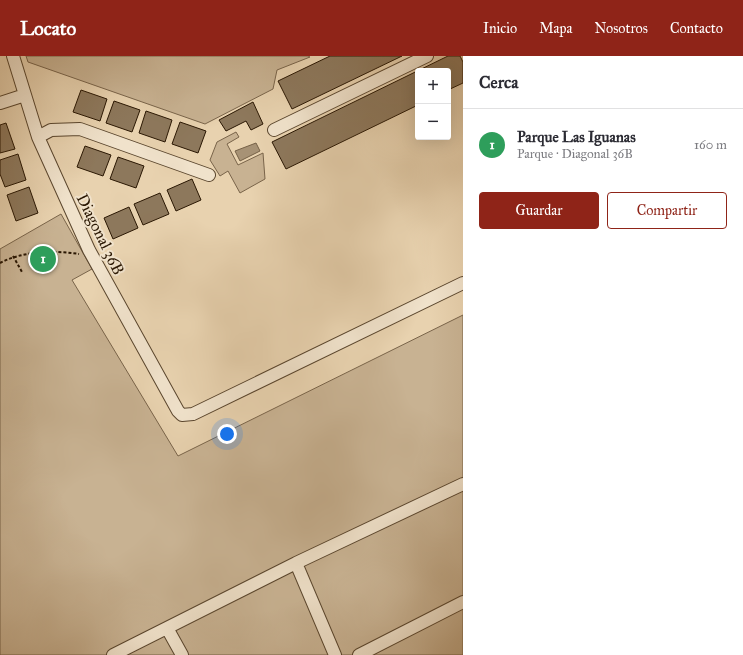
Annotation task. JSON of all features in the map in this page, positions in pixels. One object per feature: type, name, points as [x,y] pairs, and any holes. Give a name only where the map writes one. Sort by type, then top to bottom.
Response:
[{"type":"street","name":"Diagonal 36B","points":[[13,56],[38,137],[89,250],[178,411],[182,415],[193,414],[463,283]]},
{"type":"street","points":[[274,130],[427,56]]},
{"type":"street","points":[[0,103],[25,95]]},
{"type":"street","points":[[38,137],[51,130],[80,129],[209,174]]},
{"type":"street","points":[[112,655],[296,563],[463,484]]},
{"type":"street","points":[[296,563],[335,655]]},
{"type":"street","points":[[359,655],[463,602]]},
{"type":"street","points":[[167,628],[182,655]]},
{"type":"path","points":[[0,262],[14,256],[31,253],[80,254],[89,250]]},
{"type":"path","points":[[14,256],[22,272]]},
{"type":"shaded area","points":[[26,56],[310,57],[277,70],[273,89],[205,124],[28,62]]},
{"type":"shaded area","points":[[236,132],[239,137],[227,144],[238,165],[263,153],[265,179],[240,193],[228,171],[220,176],[210,160],[217,142]]},
{"type":"shaded area","points":[[256,143],[260,151],[240,161],[235,151]]},
{"type":"shaded area","points":[[61,214],[92,269],[72,280],[178,456],[463,315],[463,655],[0,655],[0,249]]},
{"type":"building","points":[[330,56],[402,56],[292,109],[278,81]]},
{"type":"building","points":[[448,56],[460,56],[463,62],[463,83],[451,89],[451,68],[423,68]]},
{"type":"building","points":[[415,72],[415,106],[286,169],[272,142]]},
{"type":"building","points":[[81,90],[107,99],[100,121],[73,112]]},
{"type":"building","points":[[114,101],[140,110],[132,132],[106,123]]},
{"type":"building","points":[[253,102],[263,124],[251,130],[246,121],[226,131],[219,120]]},
{"type":"building","points":[[146,111],[172,120],[165,142],[139,133]]},
{"type":"building","points":[[180,122],[206,131],[198,153],[172,144]]},
{"type":"building","points":[[6,123],[15,149],[0,153],[0,125]]},
{"type":"building","points":[[85,146],[111,155],[103,176],[77,167]]},
{"type":"building","points":[[18,154],[26,180],[5,187],[0,174],[0,160]]},
{"type":"building","points":[[118,157],[144,166],[136,188],[110,179]]},
{"type":"building","points":[[192,179],[201,200],[176,211],[167,190]]},
{"type":"building","points":[[29,187],[38,213],[16,221],[7,195]]},
{"type":"building","points":[[160,193],[169,214],[143,225],[134,204]]},
{"type":"building","points":[[129,207],[138,228],[113,239],[104,218]]},
{"type":"place","name":"Parque Las Iguanas","points":[[43,259]]}]
